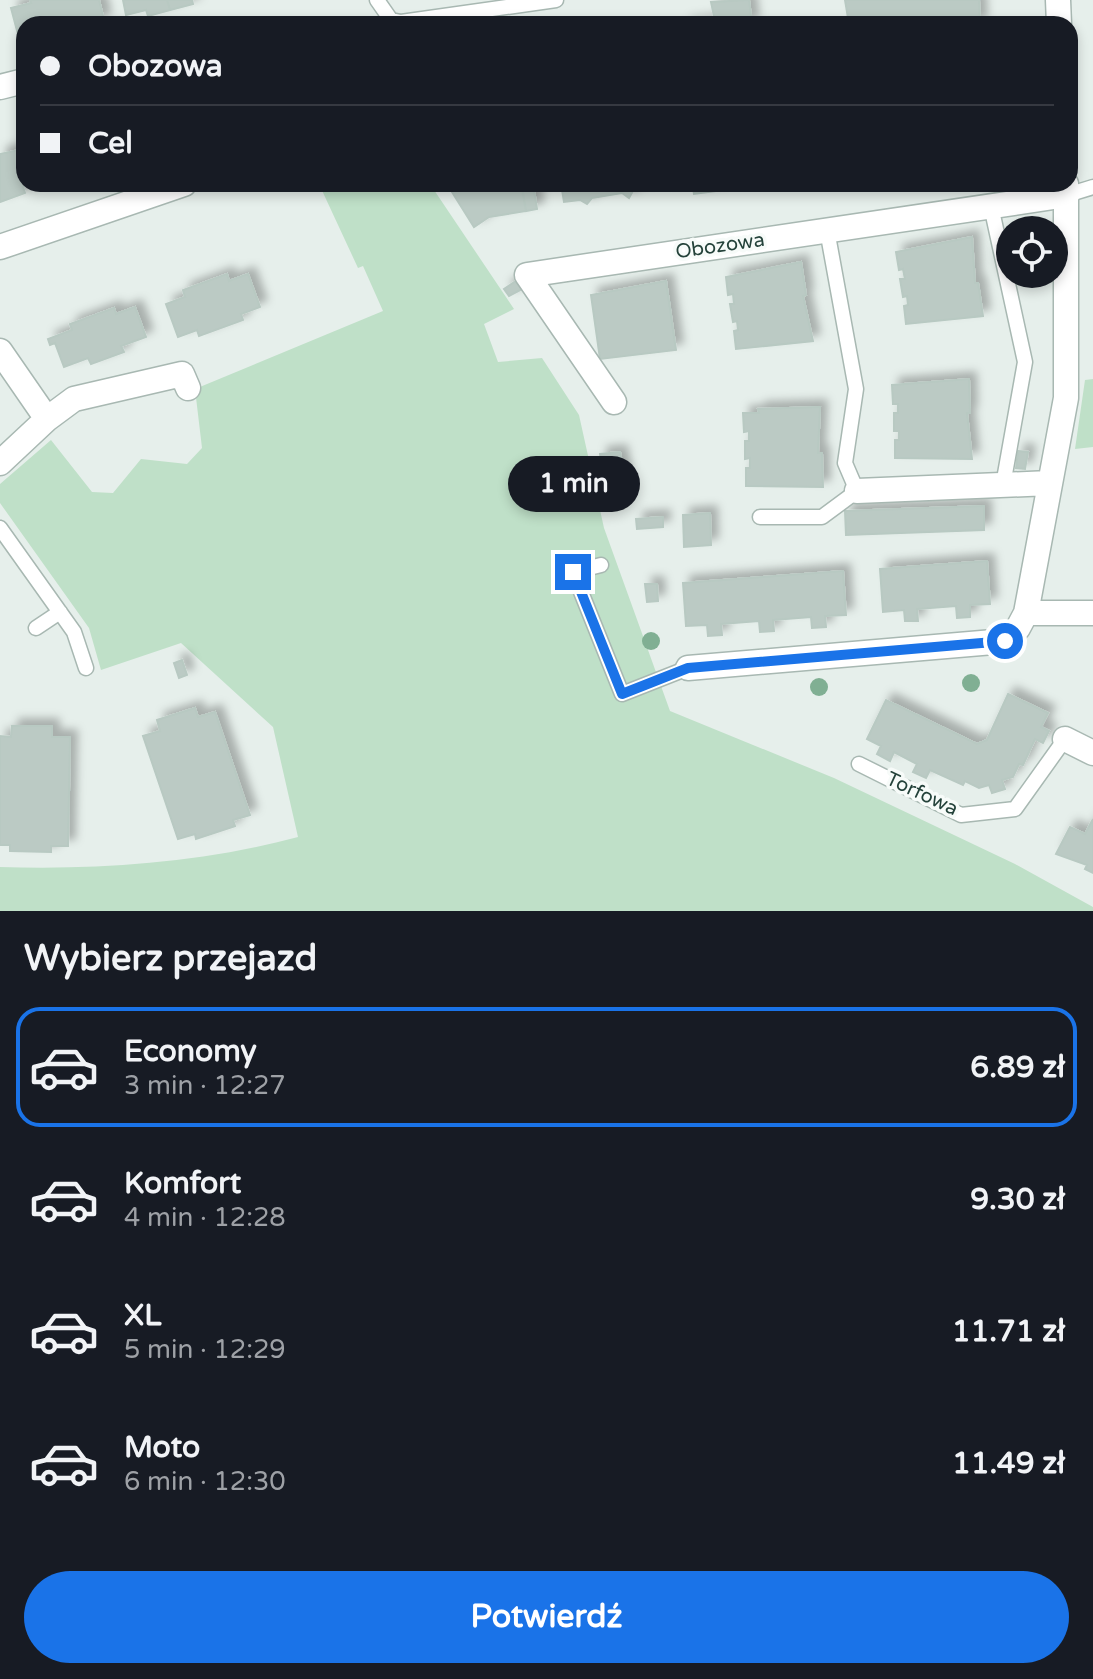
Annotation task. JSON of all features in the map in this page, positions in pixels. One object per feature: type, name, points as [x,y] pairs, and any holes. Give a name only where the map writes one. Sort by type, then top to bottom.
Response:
[{"type":"street","points":[[0,247],[161,192]]},
{"type":"street","name":"Obozowa","points":[[614,402],[527,275],[991,206],[1053,192]]},
{"type":"street","points":[[688,668],[1005,641],[1026,613],[1066,398],[1066,192]]},
{"type":"street","points":[[0,351],[47,419]]},
{"type":"street","points":[[0,463],[47,419],[74,399],[182,374],[188,388]]},
{"type":"street","points":[[857,491],[1050,483]]},
{"type":"street","points":[[1026,613],[1093,613]]},
{"type":"street","name":"Torfowa","points":[[1065,739],[1093,753]]},
{"type":"lane","points":[[443,16],[556,0]]},
{"type":"lane","points":[[991,206],[1025,362],[1003,485]]},
{"type":"lane","points":[[760,517],[822,517],[857,491],[845,463],[856,389],[827,230]]},
{"type":"lane","points":[[0,528],[74,632],[86,668]]},
{"type":"lane","points":[[601,565],[573,572],[622,694],[688,668]]},
{"type":"lane","points":[[36,628],[60,612]]},
{"type":"lane","name":"Torfowa","points":[[859,764],[961,815],[1015,809],[1065,739]]},
{"type":"green space","points":[[323,192],[435,192],[514,309],[484,324],[498,362],[542,358],[579,415],[604,528],[670,711],[834,778],[1015,864],[1093,907],[1093,911],[0,911],[0,867],[150,863],[225,853],[298,837],[273,727],[181,643],[101,670],[89,628],[0,503],[0,484],[51,440],[92,492],[113,493],[141,459],[187,464],[202,448],[195,389],[383,311],[363,266],[358,268]]},
{"type":"green space","points":[[1093,379],[1093,447],[1075,449],[1085,380]]},
{"type":"building","points":[[30,0],[99,0],[103,16],[16,16],[16,27],[11,8],[31,3]]},
{"type":"building","points":[[123,0],[167,0],[170,10],[148,16],[146,10],[126,15]]},
{"type":"building","points":[[167,0],[192,0],[193,4],[170,10]]},
{"type":"building","points":[[749,0],[751,16],[714,16],[711,2]]},
{"type":"building","points":[[845,0],[979,0],[980,16],[848,16]]},
{"type":"building","points":[[16,151],[16,192],[25,193],[0,202],[0,154]]},
{"type":"building","points":[[452,192],[522,192],[526,211],[489,217],[474,227]]},
{"type":"building","points":[[523,192],[534,192],[537,209],[526,211]]},
{"type":"building","points":[[562,192],[632,192],[629,198],[622,193],[592,198],[587,204],[580,200],[564,202]]},
{"type":"building","points":[[972,237],[975,283],[978,283],[983,316],[906,324],[904,306],[908,305],[907,296],[903,297],[900,279],[905,279],[903,269],[899,270],[896,252]]},
{"type":"building","points":[[801,262],[806,295],[803,296],[813,341],[736,349],[734,331],[738,330],[737,321],[733,322],[730,304],[734,304],[733,294],[728,295],[726,277]]},
{"type":"building","points":[[227,274],[229,281],[248,274],[260,307],[241,314],[243,320],[199,336],[197,330],[178,337],[166,304],[185,297],[183,290]]},
{"type":"building","points":[[519,279],[524,288],[509,296],[504,289]]},
{"type":"building","points":[[666,281],[676,350],[600,359],[591,295]]},
{"type":"building","points":[[135,307],[146,337],[121,346],[124,352],[91,364],[88,358],[64,367],[55,343],[50,345],[48,339],[72,330],[70,324],[114,308],[116,314]]},
{"type":"building","points":[[969,379],[970,413],[967,413],[972,459],[895,458],[895,440],[899,440],[899,431],[894,431],[894,413],[898,413],[898,404],[893,404],[892,385]]},
{"type":"building","points":[[820,407],[818,453],[822,453],[823,487],[746,486],[746,468],[750,468],[750,458],[745,459],[745,441],[749,441],[749,431],[744,432],[743,413],[759,413],[758,409]]},
{"type":"building","points":[[1018,451],[1028,452],[1025,469],[1016,468]]},
{"type":"building","points":[[620,452],[624,475],[603,478],[600,454]]},
{"type":"building","points":[[984,506],[984,530],[846,535],[845,511]]},
{"type":"building","points":[[710,513],[711,545],[684,547],[683,515]]},
{"type":"building","points":[[663,517],[663,527],[637,529],[636,519]]},
{"type":"building","points":[[987,561],[990,604],[970,605],[970,617],[957,618],[956,606],[917,609],[918,621],[905,621],[904,610],[883,612],[880,569]]},
{"type":"building","points":[[843,571],[846,615],[825,616],[826,627],[812,628],[811,617],[773,620],[774,631],[760,632],[759,621],[721,624],[722,635],[708,636],[707,625],[686,626],[683,583]]},
{"type":"building","points":[[645,584],[657,584],[658,601],[647,602]]},
{"type":"building","points":[[182,660],[187,675],[179,678],[174,663]]},
{"type":"building","points":[[1008,694],[1048,713],[1041,727],[1049,731],[1043,743],[1035,739],[1023,765],[1019,764],[1013,777],[1002,780],[1005,789],[992,793],[989,785],[979,788],[965,781],[963,785],[930,770],[926,778],[913,772],[917,764],[894,752],[890,761],[877,754],[881,746],[867,739],[886,700],[977,744],[987,740]]},
{"type":"building","points":[[195,708],[198,717],[215,712],[250,815],[233,820],[235,826],[196,839],[195,834],[178,839],[143,736],[160,731],[157,720]]},
{"type":"building","points":[[12,726],[52,726],[52,737],[70,737],[68,846],[51,846],[51,852],[10,851],[10,845],[0,845],[0,736],[11,737]]},
{"type":"building","points":[[1093,819],[1093,873],[1085,869],[1087,865],[1056,854],[1070,827],[1085,834]]},
{"type":"route","points":[[573,572],[622,694],[688,668],[1005,641]]}]
